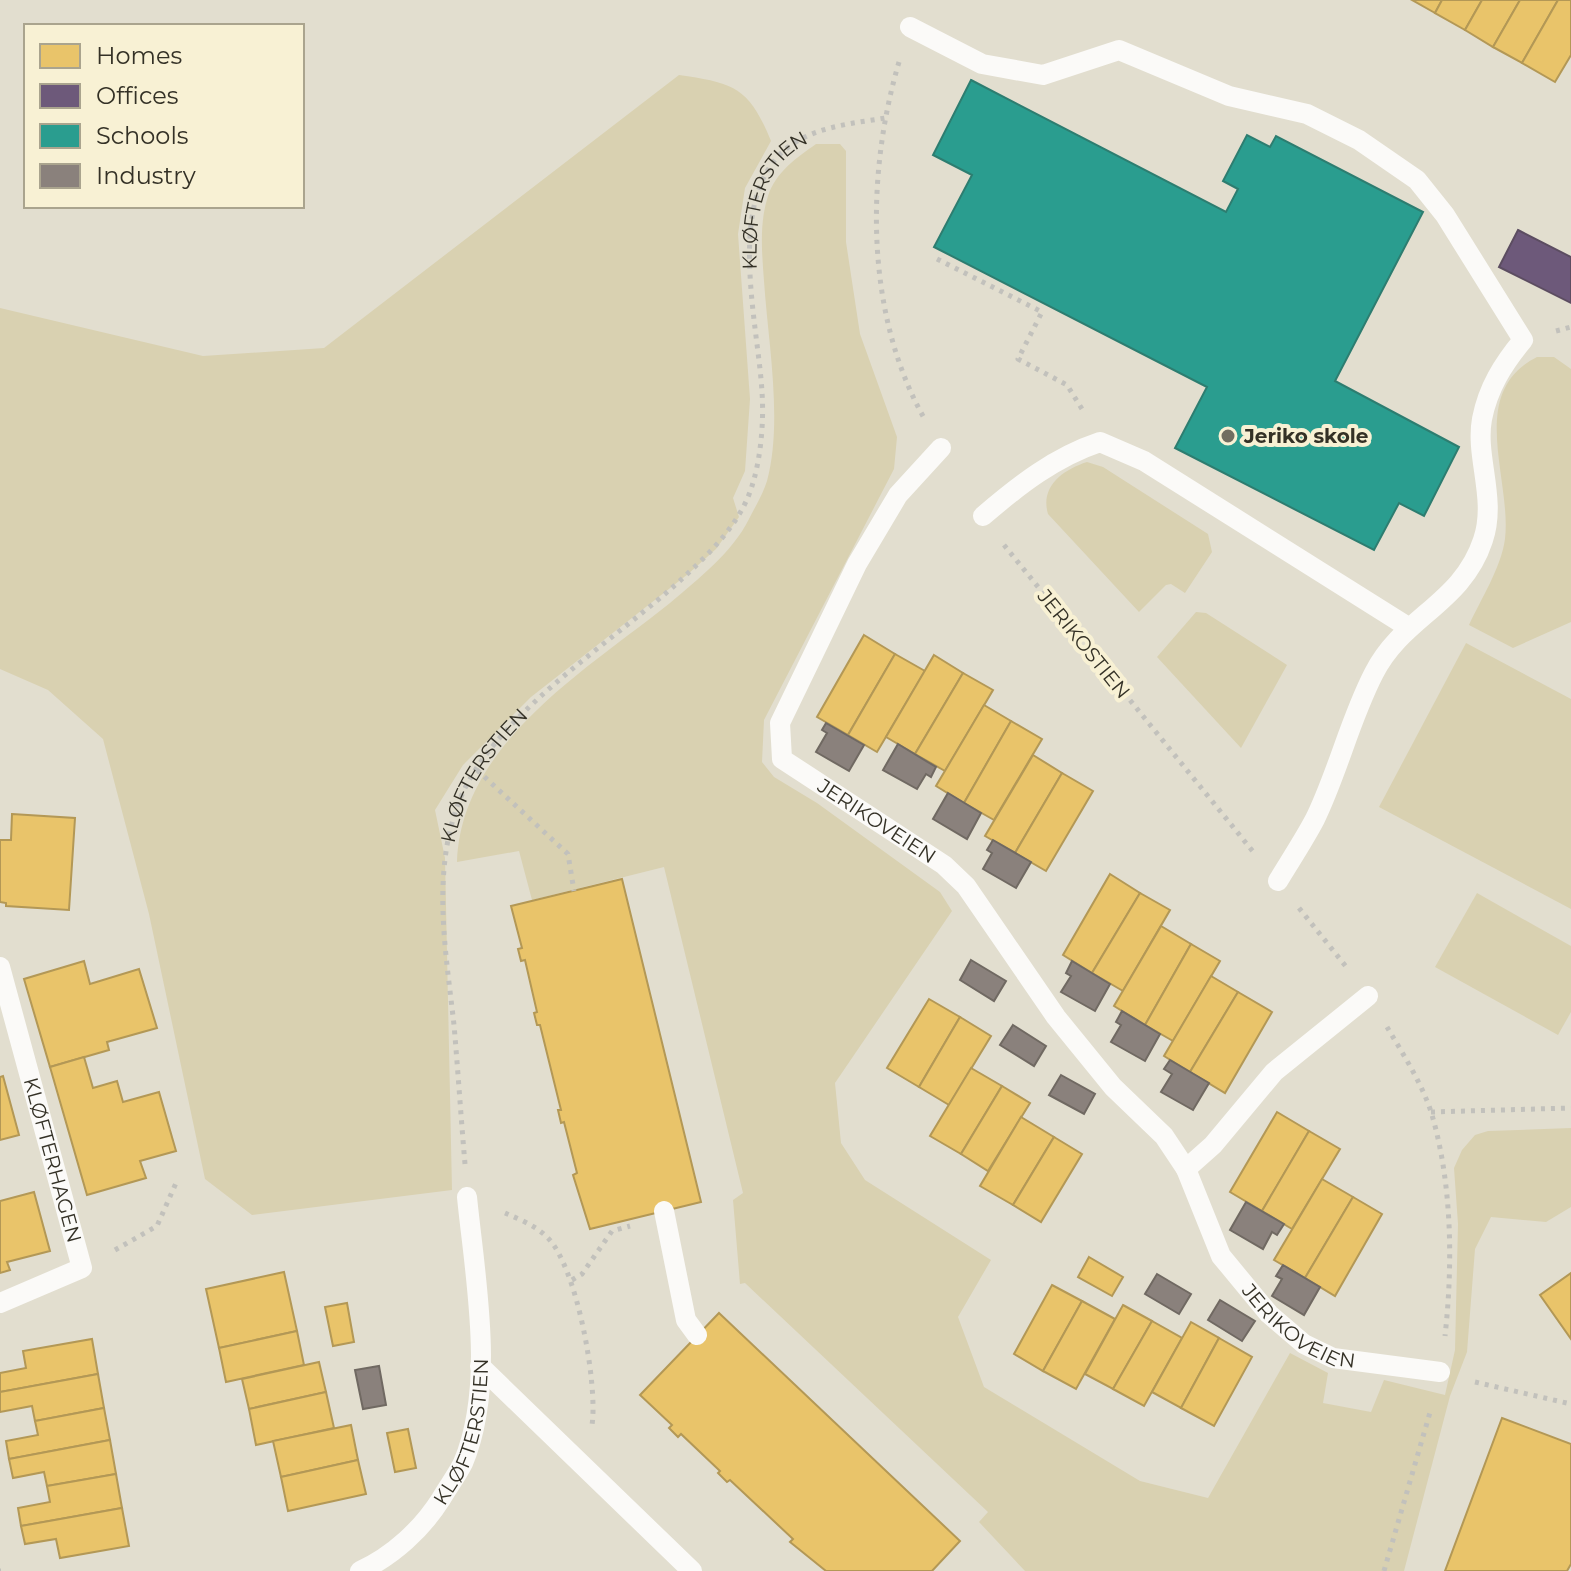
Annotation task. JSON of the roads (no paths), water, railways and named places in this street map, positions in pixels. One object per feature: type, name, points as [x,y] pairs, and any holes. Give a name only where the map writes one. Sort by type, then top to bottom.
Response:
[{"type":"lane","points":[[910,27],[982,64],[1043,75],[1119,50],[1229,96],[1307,114],[1359,140],[1417,180],[1445,215],[1523,340],[1498,370],[1481,421],[1488,512],[1484,537],[1469,574],[1446,599],[1408,627],[1374,671],[1315,819],[1278,881]]},
{"type":"lane","points":[[983,516],[1021,484],[1070,452],[1100,442],[1144,461],[1408,627]]},
{"type":"lane","name":"JERIKOVEIEN","points":[[941,448],[898,495],[857,564],[780,723],[782,759],[944,865],[966,886],[1056,1017],[1113,1087],[1164,1136],[1186,1169],[1221,1256],[1286,1330],[1333,1358],[1440,1372]]},
{"type":"lane","name":"KLØFTERHAGEN","points":[[0,967],[82,1268],[0,1303]]},
{"type":"lane","points":[[1186,1169],[1213,1145],[1274,1072],[1368,996]]},
{"type":"lane","name":"KLØFTERSTIEN","points":[[360,1571],[374,1565],[426,1523],[463,1462],[475,1420],[480,1366],[467,1197]]},
{"type":"lane","points":[[664,1211],[686,1320],[697,1335]]},
{"type":"lane","points":[[480,1366],[692,1571]]},
{"type":"place","name":"Jeriko skole","points":[[1228,436]]}]
